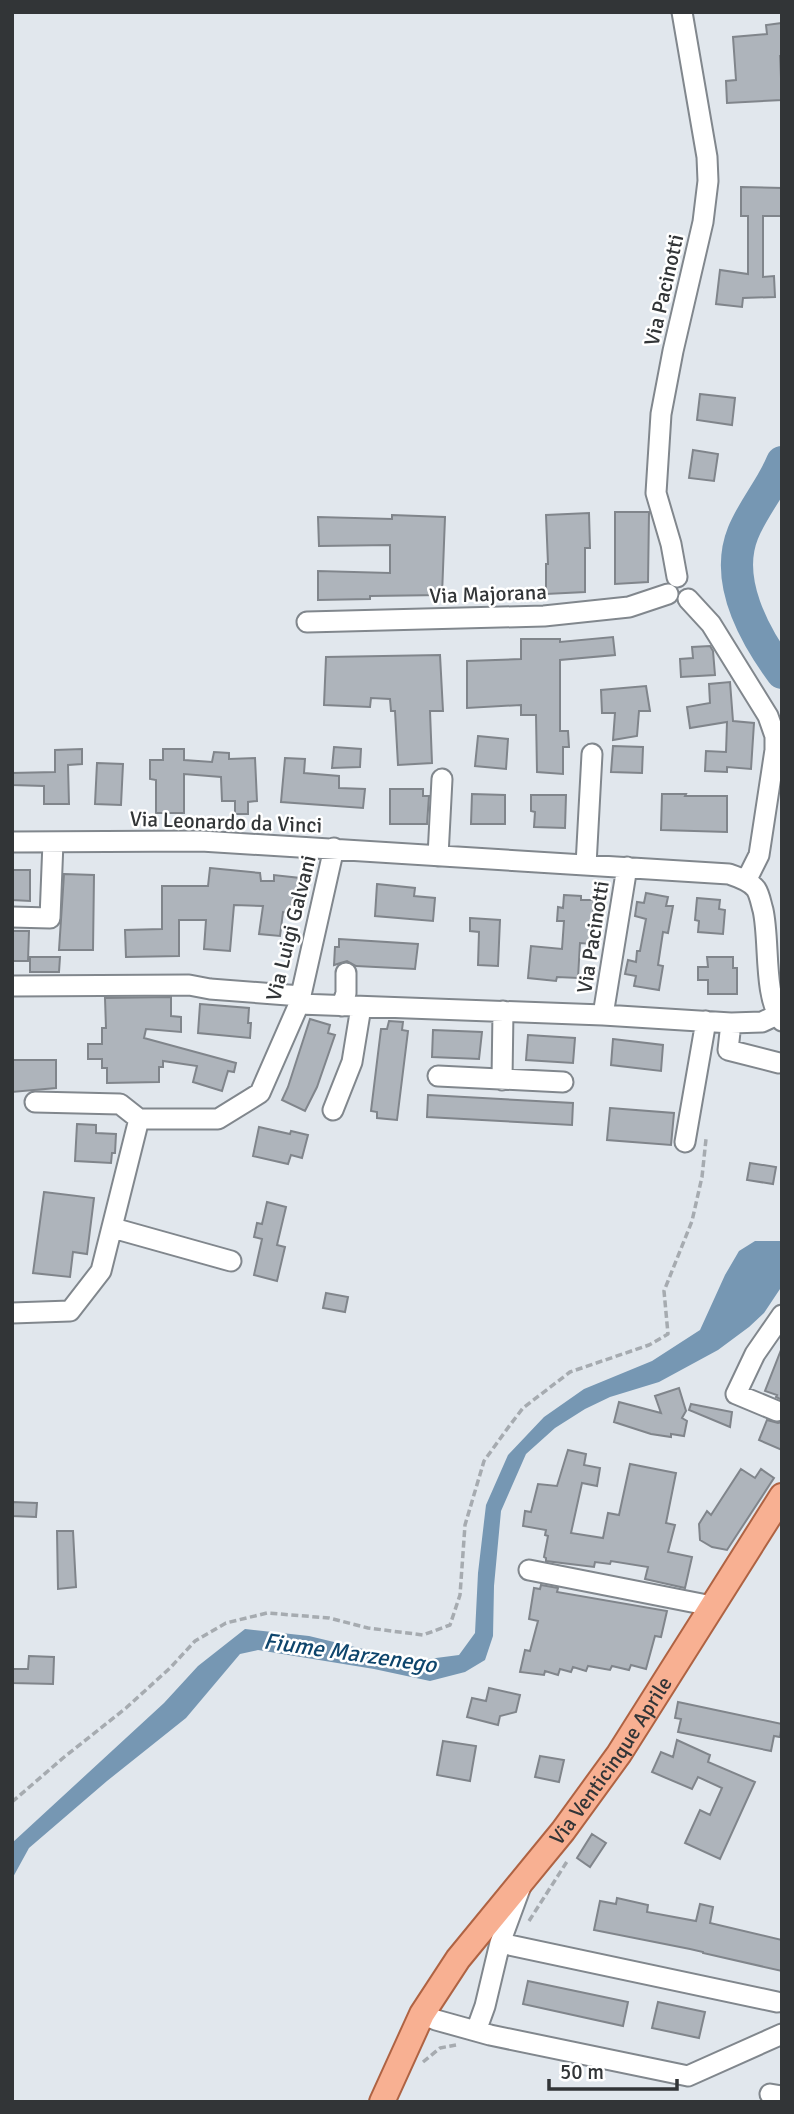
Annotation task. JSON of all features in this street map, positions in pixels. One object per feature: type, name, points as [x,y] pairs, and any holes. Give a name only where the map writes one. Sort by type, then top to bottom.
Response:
[{"type":"main road","name":"Via Venticinque Aprile","points":[[382,2102],[422,2014],[458,1959],[570,1822],[620,1754],[712,1606],[775,1524],[782,1496]]},
{"type":"street","name":"Via Pacinotti","points":[[12,986],[189,985],[351,1006],[603,1015],[731,1023],[762,1022],[780,1018],[774,1010],[766,923],[755,888],[746,881],[759,855],[775,736],[768,716],[711,624],[688,599],[693,591],[692,586],[686,579],[673,586],[671,544],[656,493],[661,414],[703,222],[708,181],[707,157],[682,12]]},
{"type":"street","name":"Via Majorana","points":[[307,622],[572,614],[628,607],[673,586]]},
{"type":"street","points":[[586,865],[592,754]]},
{"type":"street","points":[[438,856],[442,779]]},
{"type":"street","name":"Via Leonardo da Vinci","points":[[12,842],[201,841],[334,848],[729,874],[746,881]]},
{"type":"street","points":[[12,917],[50,918],[53,842]]},
{"type":"street","name":"Via Luigi Galvani","points":[[35,1102],[120,1104],[139,1119],[218,1119],[260,1093],[300,1000],[334,848]]},
{"type":"street","name":"Via Pacinotti","points":[[603,1015],[627,867]]},
{"type":"street","points":[[333,1110],[352,1062],[351,1006],[346,993],[345,974]]},
{"type":"street","points":[[502,1080],[503,1011]]},
{"type":"street","points":[[685,1142],[706,1021]]},
{"type":"street","points":[[731,1023],[728,1049],[779,1063]]},
{"type":"street","points":[[438,1076],[563,1082]]},
{"type":"street","points":[[12,1313],[70,1311],[102,1271],[139,1119]]},
{"type":"street","points":[[113,1228],[231,1261]]},
{"type":"street","points":[[777,1411],[736,1394],[755,1354],[782,1315]]},
{"type":"street","points":[[529,1570],[712,1606]]},
{"type":"street","points":[[476,2031],[485,2006],[500,1943],[524,1878]]},
{"type":"street","points":[[500,1943],[777,2002]]},
{"type":"street","points":[[422,2014],[476,2031],[688,2076],[782,2034]]},
{"type":"path","points":[[12,1802],[127,1708],[195,1641],[226,1623],[267,1613],[330,1618],[368,1628],[422,1635],[450,1625],[460,1595],[465,1525],[484,1461],[516,1417],[523,1408],[570,1371],[649,1345],[668,1334],[664,1292],[692,1221],[702,1177],[706,1128]]},
{"type":"path","points":[[419,2072],[424,2061],[440,2048],[459,2044]]},
{"type":"water","points":[[782,1238],[782,1286],[764,1313],[749,1327],[718,1350],[659,1382],[610,1397],[585,1409],[555,1428],[526,1454],[501,1511],[494,1586],[493,1636],[485,1660],[465,1672],[430,1681],[258,1650],[240,1654],[186,1718],[29,1848],[12,1879],[12,1843],[164,1703],[198,1666],[245,1629],[309,1636],[413,1661],[459,1655],[475,1633],[478,1573],[486,1505],[508,1455],[544,1417],[584,1389],[652,1361],[700,1330],[739,1251],[755,1241],[780,1241]]},
{"type":"building","points":[[782,23],[782,100],[727,103],[726,81],[736,80],[733,37],[767,34],[766,25]]},
{"type":"building","points":[[741,187],[782,188],[782,216],[763,216],[763,277],[774,276],[775,297],[743,298],[742,307],[716,304],[720,270],[748,274],[748,216],[741,216]]},
{"type":"building","points":[[700,394],[735,398],[732,425],[697,420]]},
{"type":"building","points":[[693,450],[718,454],[714,481],[689,478]]},
{"type":"building","points":[[615,512],[649,512],[648,582],[615,584]]},
{"type":"building","points":[[589,513],[590,548],[585,548],[585,592],[546,594],[546,515]]},
{"type":"building","points":[[392,515],[445,517],[442,595],[318,600],[318,571],[390,573],[390,545],[319,546],[318,517],[392,519]]},
{"type":"building","points":[[613,637],[615,655],[560,660],[560,731],[568,731],[569,747],[563,747],[563,774],[537,772],[536,715],[521,715],[521,705],[467,708],[467,661],[521,659],[521,639],[560,639],[560,642]]},
{"type":"building","points":[[710,646],[713,651],[715,675],[681,677],[680,659],[693,658],[692,647]]},
{"type":"building","points":[[440,655],[443,711],[430,711],[432,763],[398,765],[395,711],[391,711],[390,699],[371,698],[370,707],[324,705],[326,657]]},
{"type":"building","points":[[730,682],[733,721],[754,723],[751,769],[727,767],[727,772],[705,771],[706,751],[726,752],[727,722],[690,728],[687,707],[710,703],[709,684]]},
{"type":"building","points":[[646,686],[650,711],[639,711],[637,736],[613,740],[615,713],[602,713],[601,690]]},
{"type":"building","points":[[478,736],[508,739],[506,769],[475,766]]},
{"type":"building","points":[[613,746],[643,747],[642,773],[611,772]]},
{"type":"building","points":[[334,747],[361,749],[360,767],[332,768]]},
{"type":"building","points":[[82,749],[82,764],[68,765],[69,804],[44,804],[44,786],[12,785],[12,773],[55,772],[55,750]]},
{"type":"building","points":[[163,749],[184,749],[184,760],[212,762],[214,752],[229,753],[229,759],[255,758],[257,801],[248,802],[248,814],[235,814],[235,801],[222,801],[221,777],[184,774],[184,813],[156,813],[156,780],[150,779],[150,760],[163,760]]},
{"type":"building","points":[[285,758],[305,759],[304,773],[339,776],[339,788],[365,789],[363,808],[281,802]]},
{"type":"building","points":[[97,763],[123,764],[121,805],[95,804]]},
{"type":"building","points":[[390,789],[423,789],[423,796],[429,796],[427,824],[390,824]]},
{"type":"building","points":[[472,794],[505,795],[505,824],[471,824]]},
{"type":"building","points":[[662,794],[727,796],[727,832],[661,830]]},
{"type":"building","points":[[531,795],[566,795],[565,828],[534,827],[535,812],[531,811]]},
{"type":"building","points":[[210,868],[260,873],[261,881],[274,881],[274,875],[300,878],[298,892],[294,892],[291,913],[283,912],[280,936],[259,934],[263,906],[234,905],[230,951],[204,949],[206,920],[179,920],[179,956],[126,957],[125,930],[162,929],[162,886],[208,886]]},
{"type":"building","points":[[12,870],[30,870],[30,901],[12,900]]},
{"type":"building","points":[[64,874],[94,875],[93,950],[59,950]]},
{"type":"building","points":[[377,884],[415,888],[414,896],[435,898],[433,921],[375,916]]},
{"type":"building","points":[[646,893],[668,897],[666,906],[673,906],[668,933],[663,932],[658,965],[663,966],[659,990],[634,986],[636,976],[625,974],[628,960],[636,962],[637,951],[640,951],[646,919],[635,916],[637,902],[644,903]]},
{"type":"building","points":[[564,895],[581,896],[581,900],[594,900],[591,944],[580,943],[578,978],[557,977],[556,981],[528,978],[531,946],[562,949],[564,921],[557,921],[558,907],[563,908]]},
{"type":"building","points":[[697,898],[720,900],[719,909],[725,910],[723,934],[698,932],[699,921],[695,920]]},
{"type":"building","points":[[470,918],[500,920],[498,966],[478,965],[479,932],[470,931]]},
{"type":"building","points":[[12,931],[29,931],[28,961],[12,961]]},
{"type":"building","points":[[339,939],[418,944],[415,969],[356,966],[347,961],[334,965],[335,947],[339,947]]},
{"type":"building","points":[[30,957],[60,957],[59,972],[30,972]]},
{"type":"building","points":[[707,957],[733,957],[733,968],[737,968],[737,994],[708,994],[708,980],[698,980],[698,967],[708,967]]},
{"type":"building","points":[[171,997],[171,1016],[181,1017],[181,1032],[146,1029],[144,1038],[236,1063],[234,1072],[228,1071],[222,1091],[193,1082],[197,1066],[163,1061],[163,1067],[159,1067],[159,1082],[107,1083],[107,1068],[102,1068],[102,1059],[88,1059],[88,1044],[102,1044],[102,1028],[106,1028],[105,998]]},
{"type":"building","points":[[200,1004],[249,1008],[250,1038],[198,1033]]},
{"type":"building","points":[[310,1019],[330,1025],[328,1033],[335,1035],[317,1087],[305,1111],[282,1100]]},
{"type":"building","points":[[389,1021],[403,1022],[402,1030],[408,1031],[397,1120],[377,1118],[377,1112],[371,1111],[381,1029],[387,1029]]},
{"type":"building","points":[[433,1030],[482,1032],[479,1059],[432,1057]]},
{"type":"building","points":[[528,1035],[575,1038],[573,1063],[526,1060]]},
{"type":"building","points":[[613,1039],[663,1045],[661,1071],[611,1065]]},
{"type":"building","points":[[12,1060],[56,1060],[56,1088],[12,1092]]},
{"type":"building","points":[[428,1095],[573,1103],[572,1125],[427,1117]]},
{"type":"building","points":[[610,1108],[674,1113],[671,1145],[607,1140]]},
{"type":"building","points":[[77,1124],[96,1125],[96,1133],[116,1134],[115,1153],[112,1153],[111,1163],[75,1161]]},
{"type":"building","points":[[259,1127],[308,1135],[302,1158],[291,1155],[288,1164],[253,1156]]},
{"type":"building","points":[[750,1163],[776,1167],[773,1184],[747,1180]]},
{"type":"building","points":[[44,1192],[94,1198],[87,1254],[73,1252],[70,1277],[33,1273]]},
{"type":"building","points":[[267,1202],[286,1207],[277,1245],[285,1247],[277,1281],[254,1275],[262,1239],[254,1237],[257,1223],[262,1224]]},
{"type":"building","points":[[326,1293],[348,1297],[345,1312],[323,1308]]},
{"type":"building","points":[[782,1350],[782,1400],[765,1391]]},
{"type":"building","points":[[679,1388],[686,1411],[682,1418],[687,1421],[684,1436],[651,1434],[614,1422],[619,1402],[661,1413],[655,1396]]},
{"type":"building","points":[[691,1404],[732,1412],[730,1427],[689,1410]]},
{"type":"building","points":[[767,1420],[782,1422],[782,1450],[759,1440]]},
{"type":"building","points":[[568,1450],[586,1454],[584,1465],[600,1468],[597,1486],[582,1483],[571,1533],[603,1538],[608,1513],[619,1515],[630,1464],[676,1473],[666,1523],[675,1525],[668,1552],[692,1557],[685,1588],[645,1579],[648,1567],[611,1561],[610,1564],[595,1562],[594,1567],[546,1561],[546,1530],[523,1526],[525,1511],[531,1512],[538,1484],[557,1486]]},
{"type":"building","points":[[741,1469],[755,1478],[761,1469],[774,1478],[727,1550],[712,1547],[700,1540],[699,1524],[707,1511],[711,1515]]},
{"type":"building","points":[[12,1502],[37,1503],[36,1517],[12,1516]]},
{"type":"building","points":[[57,1531],[73,1531],[76,1587],[58,1589]]},
{"type":"building","points":[[541,1585],[558,1588],[557,1592],[667,1611],[661,1637],[655,1636],[646,1669],[631,1665],[629,1670],[612,1666],[610,1670],[588,1666],[586,1671],[573,1667],[571,1672],[560,1669],[558,1675],[545,1671],[544,1675],[520,1672],[525,1650],[530,1651],[538,1621],[529,1619],[534,1588],[540,1589]]},
{"type":"building","points":[[29,1656],[54,1657],[53,1684],[12,1683],[12,1669],[28,1669]]},
{"type":"building","points":[[489,1688],[520,1695],[516,1712],[500,1716],[498,1725],[467,1717],[472,1698],[486,1701]]},
{"type":"building","points":[[678,1702],[782,1724],[780,1737],[774,1736],[771,1751],[678,1732],[681,1719],[675,1718]]},
{"type":"building","points":[[677,1740],[710,1755],[708,1762],[755,1782],[720,1859],[685,1843],[700,1810],[710,1815],[722,1788],[698,1777],[692,1789],[652,1772],[661,1752],[673,1757]]},
{"type":"building","points":[[443,1741],[476,1746],[470,1781],[437,1775]]},
{"type":"building","points":[[540,1756],[564,1760],[559,1782],[535,1777]]},
{"type":"building","points":[[592,1834],[606,1843],[590,1867],[577,1858]]},
{"type":"building","points":[[617,1898],[648,1905],[647,1912],[696,1921],[700,1904],[713,1907],[710,1923],[782,1940],[782,1971],[594,1930],[600,1901],[616,1904]]},
{"type":"building","points":[[528,1981],[628,2002],[623,2026],[523,2004]]},
{"type":"building","points":[[658,2002],[705,2012],[699,2038],[652,2028]]},
{"type":"waterway","name":"Fiume Marzenego","points":[[782,462],[743,533],[737,569],[740,588],[752,624],[782,673]]}]
